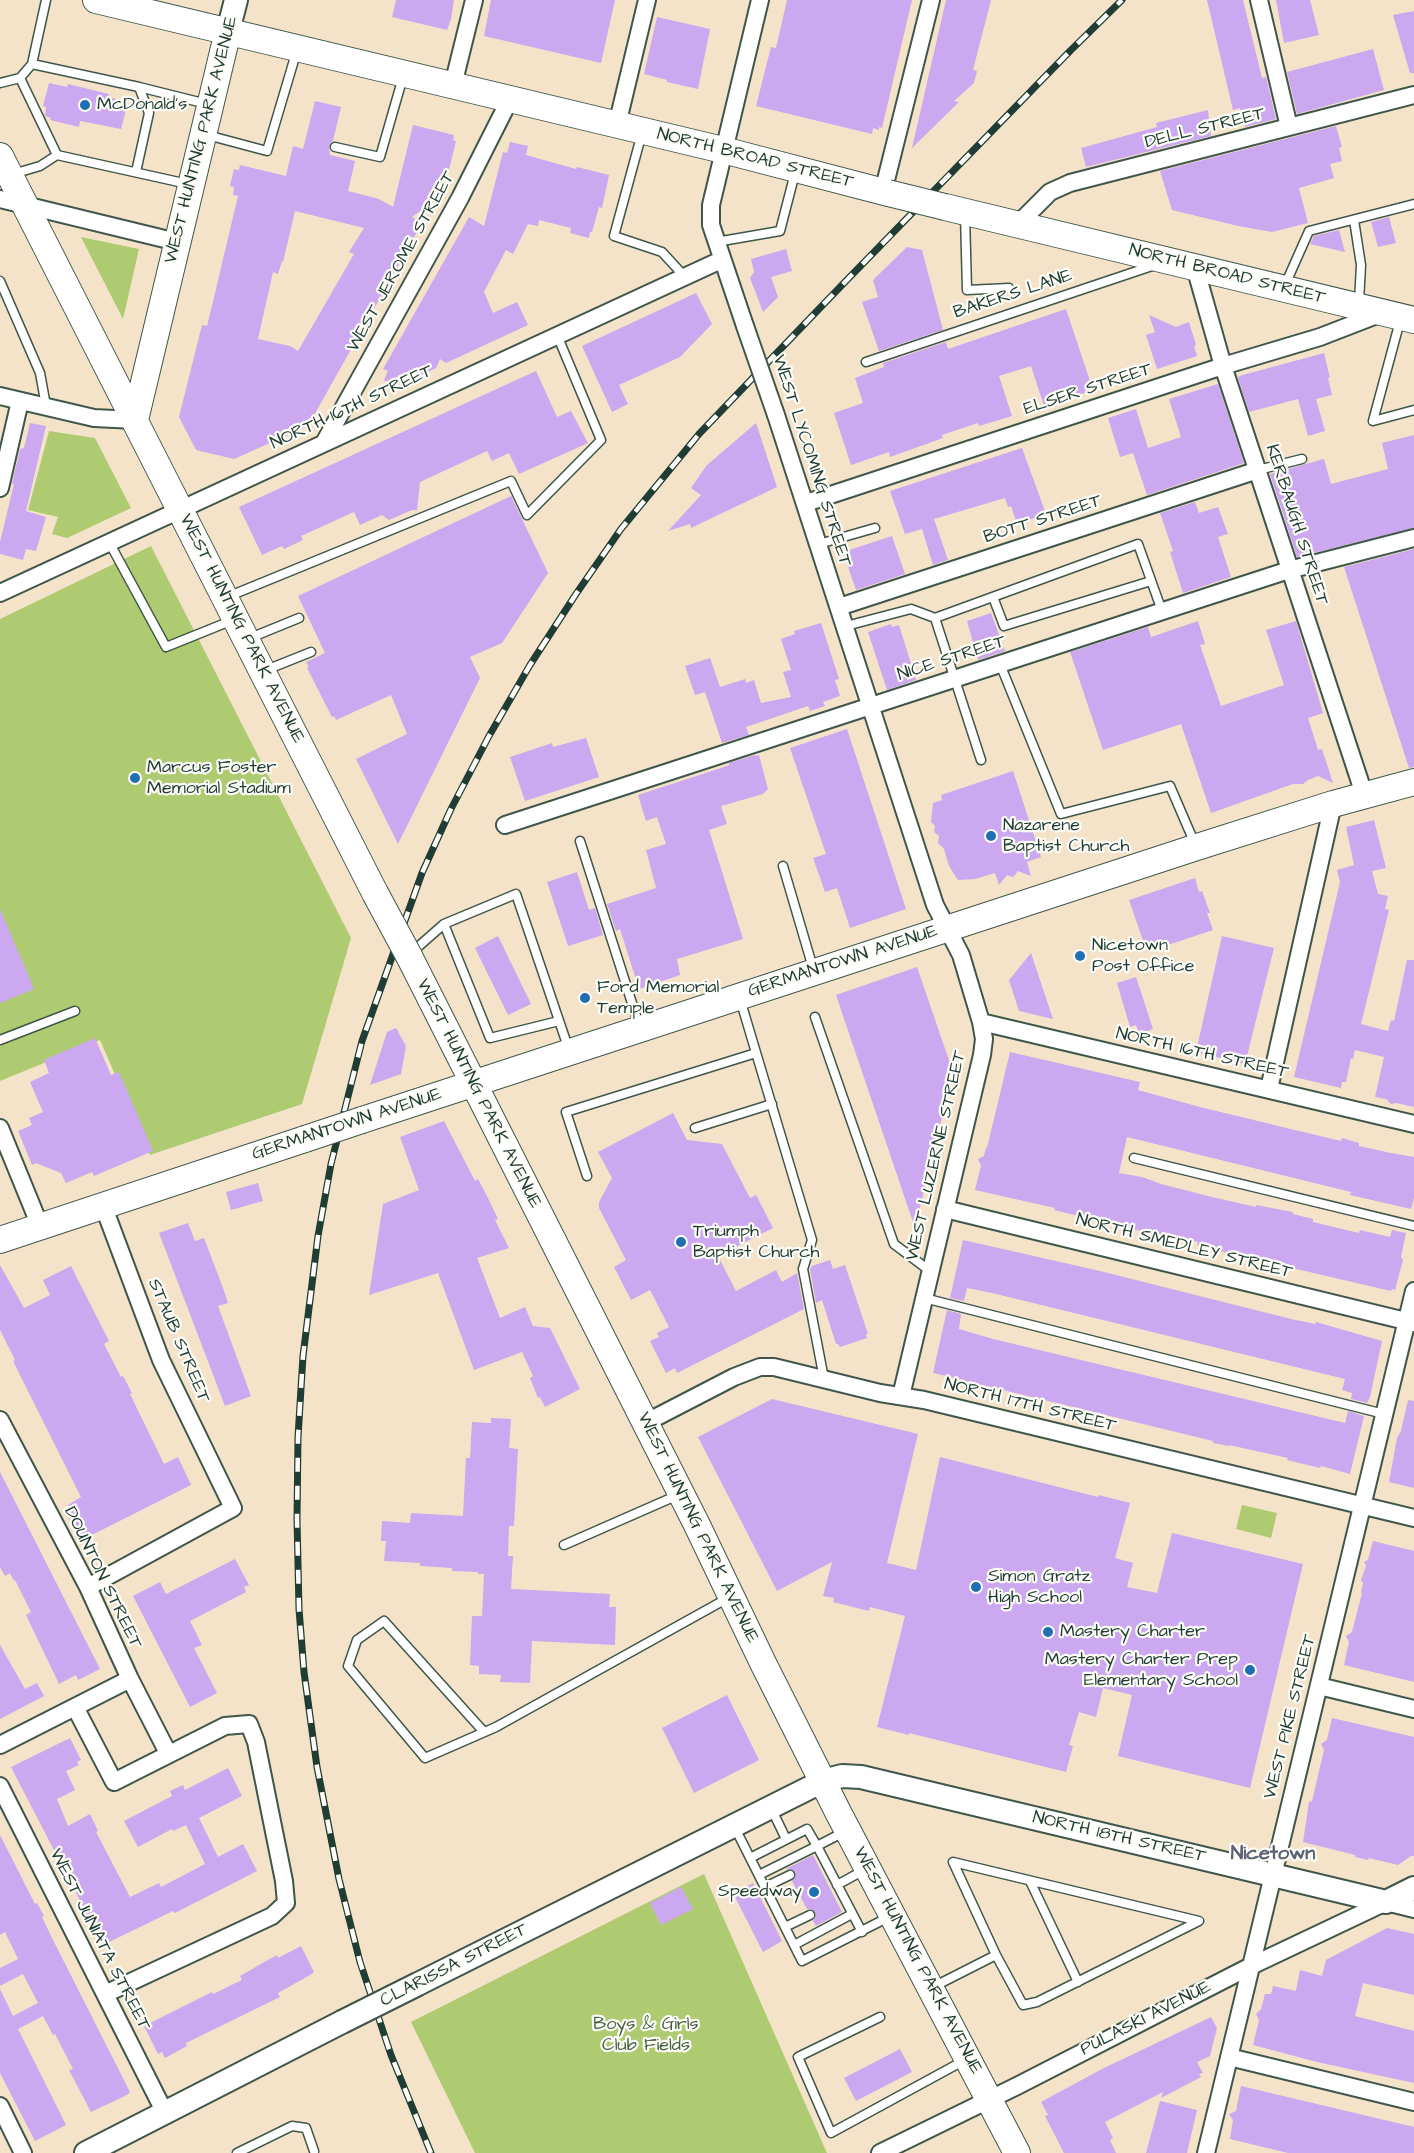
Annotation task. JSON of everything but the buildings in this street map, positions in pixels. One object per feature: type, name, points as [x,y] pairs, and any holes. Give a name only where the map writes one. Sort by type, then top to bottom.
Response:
[{"type":"main road","name":"NORTH BROAD STREET","points":[[96,0],[723,150],[886,193],[1389,314]]},
{"type":"main road","name":"WEST HUNTING PARK AVENUE","points":[[236,0],[135,420],[682,1494],[847,1830],[1017,2153]]},
{"type":"main road","points":[[5,166],[135,420]]},
{"type":"main road","name":"GERMANTOWN AVENUE","points":[[0,1240],[1197,847],[1364,794],[1414,782]]},
{"type":"main road","name":"NORTH 18TH STREET","points":[[823,1781],[842,1776],[861,1777],[1386,1902]]},
{"type":"main road","name":"CLARISSA STREET","points":[[86,2153],[164,2111],[823,1781]]},
{"type":"main road","name":"PULASKI AVENUE","points":[[1386,1902],[1414,1888]]},
{"type":"street","points":[[453,85],[474,0]]},
{"type":"street","points":[[617,125],[647,0]]},
{"type":"street","name":"WEST LYCOMING STREET","points":[[760,0],[711,205],[711,225],[721,260],[806,502],[935,905],[947,928]]},
{"type":"street","points":[[886,193],[931,0]]},
{"type":"street","points":[[1259,0],[1289,127]]},
{"type":"street","name":"DELL STREET","points":[[1018,224],[1050,192],[1070,183],[1414,95]]},
{"type":"street","name":"WEST JEROME STREET","points":[[324,443],[460,198],[510,99]]},
{"type":"street","points":[[0,199],[177,242]]},
{"type":"street","name":"NORTH 16TH STREET","points":[[0,592],[721,260]]},
{"type":"street","name":"KERBAUGH STREET","points":[[1195,267],[1223,366],[1364,794]]},
{"type":"street","name":"ELSER STREET","points":[[806,502],[1389,314]]},
{"type":"street","points":[[0,396],[94,418],[135,420]]},
{"type":"street","points":[[0,488],[20,400]]},
{"type":"street","name":"BOTT STREET","points":[[839,607],[1258,470]]},
{"type":"street","name":"NICE STREET","points":[[505,825],[1289,570],[1414,538]]},
{"type":"street","points":[[1269,1089],[1333,804]]},
{"type":"street","name":"WEST LUZERNE STREET","points":[[901,1396],[984,1039],[961,955],[947,928]]},
{"type":"street","name":"NORTH 16TH STREET","points":[[981,1022],[1414,1124]]},
{"type":"street","points":[[0,1128],[40,1226]]},
{"type":"street","name":"STAUB STREET","points":[[88,1587],[233,1508],[162,1360],[103,1205]]},
{"type":"street","name":"NORTH SMEDLEY STREET","points":[[945,1209],[1410,1323]]},
{"type":"street","name":"WEST PIKE STREET","points":[[1206,2153],[1384,1414],[1410,1323],[1414,1291]]},
{"type":"street","name":"NORTH 17TH STREET","points":[[645,1423],[723,1382],[760,1367],[774,1367],[1414,1518]]},
{"type":"street","name":"DOUNTON STREET","points":[[0,1420],[88,1587],[130,1679],[168,1753]]},
{"type":"street","points":[[0,1745],[130,1679]]},
{"type":"street","points":[[1319,1686],[1414,1709]]},
{"type":"street","points":[[75,1707],[114,1782],[225,1726],[249,1724],[256,1742],[284,1881],[286,1903],[272,1916],[105,1994]]},
{"type":"street","name":"WEST JUNIATA STREET","points":[[0,1786],[164,2111]]},
{"type":"street","name":"NORTH 18TH STREET","points":[[1386,1902],[1414,1909]]},
{"type":"street","name":"PULASKI AVENUE","points":[[880,2153],[1251,1966],[1386,1902]]},
{"type":"street","points":[[1229,2057],[1414,2102]]},
{"type":"street","points":[[0,2106],[23,2153]]},
{"type":"lane","points":[[0,83],[20,78],[32,64],[46,0]]},
{"type":"lane","points":[[203,134],[267,151],[297,48]]},
{"type":"lane","points":[[32,64],[211,104]]},
{"type":"lane","points":[[335,147],[380,157],[404,74]]},
{"type":"lane","points":[[20,78],[57,155]]},
{"type":"lane","points":[[136,172],[148,113],[139,87]]},
{"type":"lane","points":[[642,131],[614,236],[662,252],[685,277]]},
{"type":"lane","points":[[5,166],[40,166],[57,155],[191,185]]},
{"type":"lane","points":[[716,242],[780,231],[796,169]]},
{"type":"lane","points":[[1283,289],[1309,231],[1414,204]]},
{"type":"lane","points":[[955,209],[967,290],[1009,288]]},
{"type":"lane","points":[[1354,220],[1361,265],[1389,314],[1373,422],[1414,410]]},
{"type":"lane","name":"BAKERS LANE","points":[[866,362],[1170,260]]},
{"type":"lane","points":[[0,281],[39,373],[46,407]]},
{"type":"lane","points":[[110,542],[166,647],[236,619],[511,482],[527,515],[601,440],[557,335]]},
{"type":"lane","points":[[1258,470],[1302,459]]},
{"type":"lane","points":[[819,544],[875,528]]},
{"type":"lane","points":[[846,626],[911,609],[935,618],[1138,544],[1162,611]]},
{"type":"lane","points":[[993,597],[1004,626],[1151,580]]},
{"type":"lane","points":[[236,619],[299,618]]},
{"type":"lane","points":[[935,618],[981,760]]},
{"type":"lane","points":[[263,672],[311,652]]},
{"type":"lane","points":[[1000,664],[1061,814],[1170,786],[1197,847]]},
{"type":"lane","points":[[580,841],[640,1029]]},
{"type":"lane","points":[[783,866],[814,972]]},
{"type":"lane","points":[[409,956],[444,924],[516,894],[570,1052]]},
{"type":"lane","points":[[444,924],[490,1038],[559,1021]]},
{"type":"lane","points":[[739,996],[812,1240],[803,1269],[824,1379]]},
{"type":"lane","points":[[0,1040],[75,1011]]},
{"type":"lane","points":[[815,1017],[894,1244],[930,1271]]},
{"type":"lane","points":[[587,1176],[566,1112],[756,1053]]},
{"type":"lane","points":[[695,1128],[772,1104]]},
{"type":"lane","points":[[1134,1158],[1414,1226]]},
{"type":"lane","points":[[924,1298],[1384,1414]]},
{"type":"lane","points":[[564,1545],[682,1494]]},
{"type":"lane","points":[[484,1732],[384,1621],[357,1640],[348,1665],[425,1758],[484,1732],[731,1596]]},
{"type":"lane","points":[[770,1807],[786,1839]]},
{"type":"lane","points":[[734,1825],[802,1961],[892,1916]]},
{"type":"lane","points":[[750,1858],[807,1829],[817,1846],[819,1859],[837,1885],[840,1900],[852,1914],[862,1932]]},
{"type":"lane","points":[[759,1875],[847,1830]]},
{"type":"lane","points":[[953,1862],[1198,1921],[1037,2002],[1023,2004],[996,1954],[953,1862]]},
{"type":"lane","points":[[837,1885],[867,1868]]},
{"type":"lane","points":[[765,1887],[790,1875]]},
{"type":"lane","points":[[1030,1881],[1078,1982]]},
{"type":"lane","points":[[785,1927],[810,1914]]},
{"type":"lane","points":[[794,1946],[852,1914]]},
{"type":"lane","points":[[930,1988],[996,1954]]},
{"type":"lane","points":[[880,2017],[798,2057],[831,2133],[968,2058]]},
{"type":"lane","points":[[237,2153],[292,2126],[306,2128],[313,2152]]},
{"type":"green space","points":[[81,237],[139,249],[123,319]]},
{"type":"green space","points":[[49,431],[95,438],[131,508],[67,538],[52,534],[58,517],[28,510]]},
{"type":"green space","name":"Marcus Foster Memorial Stadium","points":[[151,546],[351,938],[302,1104],[150,1155],[100,1040],[0,1081],[0,619]]},
{"type":"green space","points":[[1242,1505],[1277,1513],[1271,1538],[1236,1529]]},
{"type":"green space","name":"Boys & Girls Club Fields","points":[[704,1874],[827,2153],[475,2153],[411,2022]]},
{"type":"railway","points":[[431,2153],[391,2055],[360,1962],[339,1879],[317,1767],[304,1672],[299,1609],[298,1437],[303,1356],[318,1236],[331,1164],[362,1041],[422,873],[451,809],[530,665],[621,529],[699,434],[1122,0]]},
{"type":"place","name":"McDonald's","points":[[85,105]]},
{"type":"place","name":"Marcus Foster Memorial Stadium","points":[[135,778]]},
{"type":"place","name":"Nazarene Baptist Church","points":[[991,836]]},
{"type":"place","name":"Nicetown Post Office","points":[[1080,956]]},
{"type":"place","name":"Ford Memorial Temple","points":[[585,998]]},
{"type":"place","name":"Triumph Baptist Church","points":[[681,1242]]},
{"type":"place","name":"Simon Gratz High School","points":[[976,1587]]},
{"type":"place","name":"Mastery Charter","points":[[1048,1632]]},
{"type":"place","name":"Mastery Charter Prep Elementary School","points":[[1250,1670]]},
{"type":"place","name":"Speedway","points":[[814,1892]]},
{"type":"district","name":"Nicetown","points":[[1273,1855]]}]
